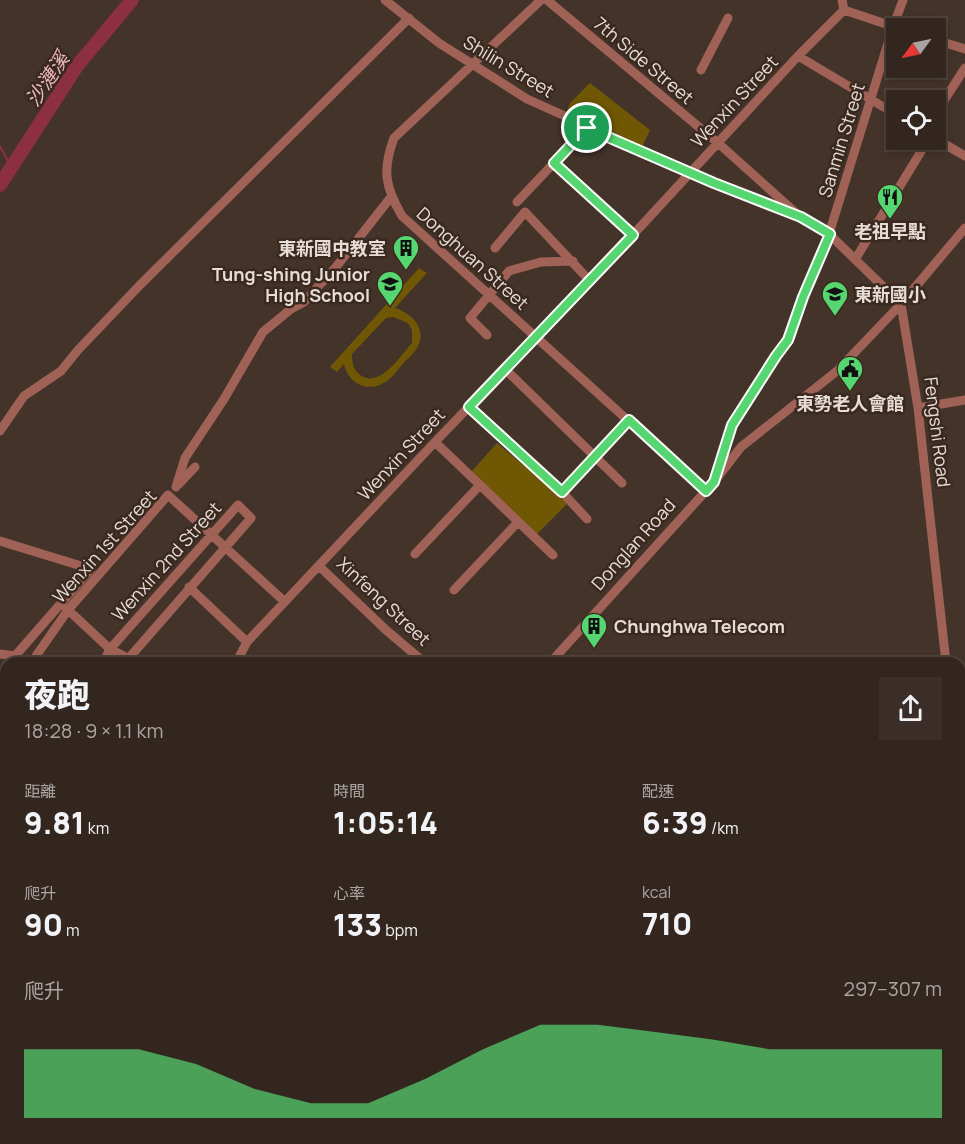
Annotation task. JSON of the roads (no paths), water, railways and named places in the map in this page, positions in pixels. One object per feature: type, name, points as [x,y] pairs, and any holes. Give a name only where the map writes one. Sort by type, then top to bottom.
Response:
[{"type":"street","name":"Shilin Street","points":[[385,0],[439,43],[526,99],[690,173],[801,217],[830,234],[901,304]]},
{"type":"street","name":"Donghuan Street","points":[[541,0],[394,138],[387,157],[386,176],[391,197],[402,216],[706,491]]},
{"type":"street","name":"7th Side Street","points":[[547,0],[718,143],[801,217]]},
{"type":"street","points":[[842,0],[844,10],[886,25]]},
{"type":"street","name":"Sanmin Street","points":[[898,18],[903,0]]},
{"type":"street","name":"Wenxin Street","points":[[239,657],[247,642],[435,441],[590,281],[798,56],[844,10]]},
{"type":"street","points":[[0,431],[24,396],[61,371],[140,285],[409,18]]},
{"type":"street","points":[[701,70],[728,18]]},
{"type":"street","points":[[946,43],[965,49]]},
{"type":"street","name":"Sanmin Street","points":[[714,482],[732,425],[788,340],[803,297],[830,234],[886,55]]},
{"type":"street","points":[[798,56],[886,108]]},
{"type":"street","points":[[946,98],[965,68]]},
{"type":"street","points":[[517,202],[587,128]]},
{"type":"street","points":[[946,145],[965,156]]},
{"type":"street","points":[[856,258],[922,150]]},
{"type":"street","points":[[554,163],[633,235]]},
{"type":"street","points":[[176,487],[185,458],[224,399],[263,332],[291,309],[304,302],[336,267],[391,197]]},
{"type":"street","points":[[495,248],[525,212],[590,281]]},
{"type":"street","points":[[901,304],[965,228]]},
{"type":"street","points":[[487,335],[470,318],[509,271],[541,262],[573,261]]},
{"type":"street","name":"Fengshi Road","points":[[901,304],[918,408],[945,657]]},
{"type":"street","name":"Donglan Road","points":[[555,657],[714,482],[741,447],[830,378],[901,304]]},
{"type":"street","points":[[505,369],[622,483]]},
{"type":"street","points":[[918,408],[965,400]]},
{"type":"street","points":[[469,407],[562,492],[587,519]]},
{"type":"street","points":[[562,492],[629,420]]},
{"type":"street","points":[[435,441],[553,555]]},
{"type":"street","points":[[168,495],[195,466]]},
{"type":"street","points":[[415,554],[480,485]]},
{"type":"street","name":"Wenxin 1st Street","points":[[36,656],[65,607],[168,495],[285,602]]},
{"type":"street","name":"Wenxin 2nd Street","points":[[106,657],[110,649],[238,505],[251,518],[189,587],[136,657]]},
{"type":"street","points":[[454,590],[518,522]]},
{"type":"street","points":[[0,541],[91,569],[65,607],[15,656],[0,654]]},
{"type":"street","name":"Xinfeng Street","points":[[319,566],[418,657]]},
{"type":"street","points":[[189,587],[247,642]]},
{"type":"street","points":[[65,607],[110,649],[124,657]]},
{"type":"waterway","name":"沙漣溪","points":[[0,185],[77,66],[132,0]]},
{"type":"waterway","points":[[0,146],[11,167]]},
{"type":"place","name":"老祖早點","points":[[890,220]]},
{"type":"place","name":"東新國中教室","points":[[406,271]]},
{"type":"place","name":"Tung-shing Junior High School","points":[[390,307]]},
{"type":"place","name":"東新國小","points":[[835,317]]},
{"type":"place","name":"東勢老人會館","points":[[850,392]]},
{"type":"place","name":"Chunghwa Telecom","points":[[594,649]]}]
